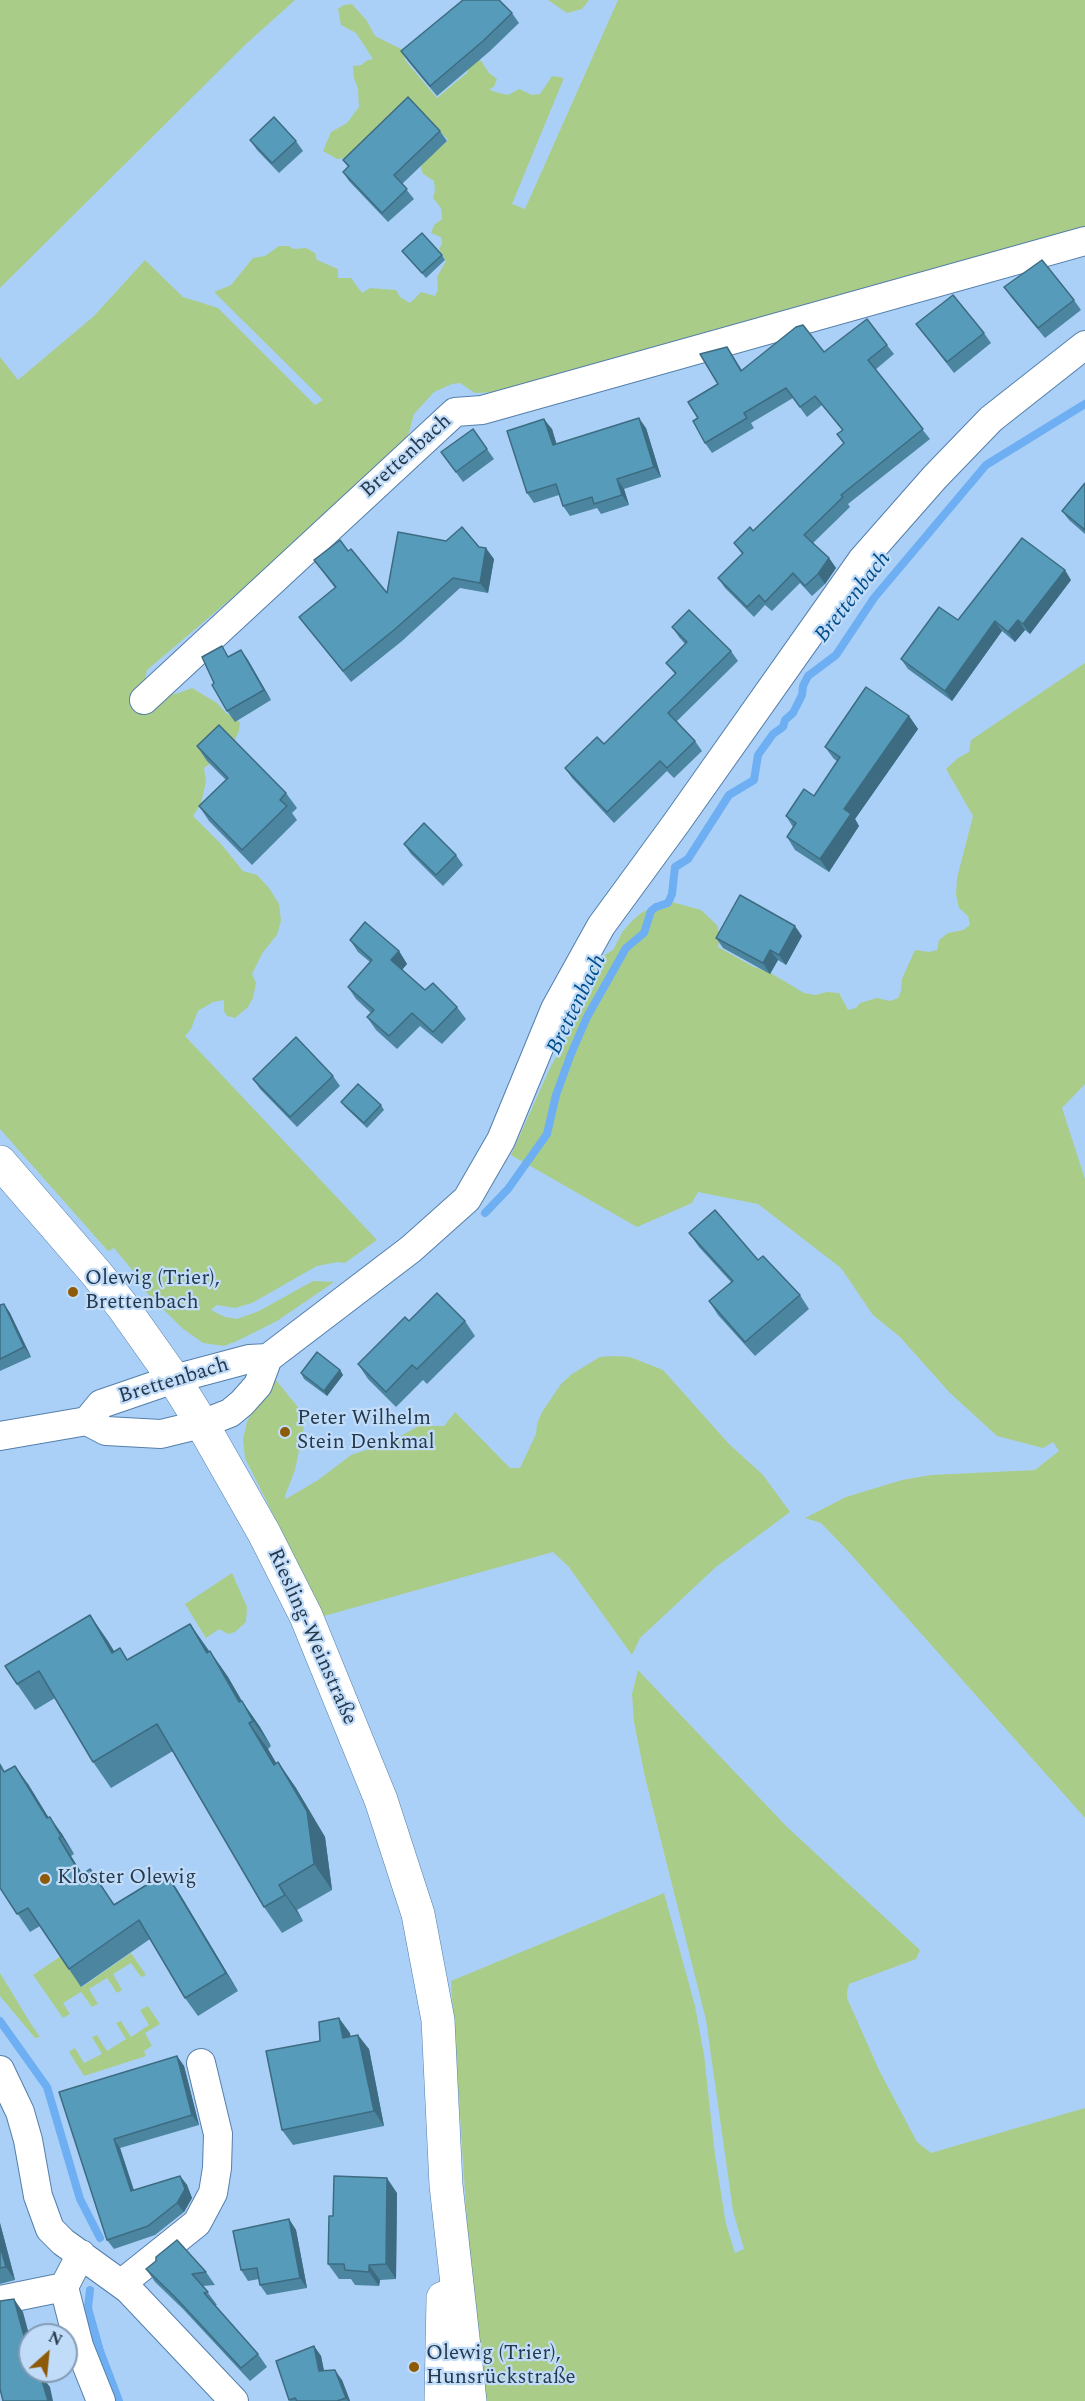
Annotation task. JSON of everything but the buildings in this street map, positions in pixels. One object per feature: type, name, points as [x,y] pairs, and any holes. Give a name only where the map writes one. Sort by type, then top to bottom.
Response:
[{"type":"main road","name":"Riesling-Weinstraße","points":[[0,1162],[96,1273],[174,1378],[264,1533],[306,1616],[355,1735],[401,1858],[418,1914],[438,2020],[446,2185],[470,2401]]},
{"type":"main road","name":"Riesling-Weinstraße","points":[[441,2401],[446,2185]]},
{"type":"street","name":"Brettenbach","points":[[144,700],[455,412],[482,410],[1085,241]]},
{"type":"street","name":"Brettenbach","points":[[268,1358],[262,1377],[242,1403],[230,1413],[202,1424],[161,1434],[142,1434],[106,1431],[87,1421],[101,1404],[174,1378],[249,1359],[268,1358],[411,1249],[467,1199],[501,1140],[555,1009],[601,926],[678,822],[862,560],[935,477],[991,419],[1085,345]]},
{"type":"street","points":[[0,1436],[87,1421]]},
{"type":"street","points":[[122,2283],[197,2223],[213,2193],[217,2168],[218,2134],[201,2063]]},
{"type":"street","points":[[0,2070],[20,2112],[46,2221],[63,2242],[122,2283],[234,2401]]},
{"type":"street","points":[[81,2254],[64,2287],[79,2346],[101,2401]]},
{"type":"street","points":[[0,2300],[64,2287]]},
{"type":"green space","points":[[0,0],[295,0],[245,45],[0,288]]},
{"type":"green space","points":[[548,0],[589,0],[582,9],[567,13]]},
{"type":"green space","points":[[618,0],[1085,0],[1085,231],[499,392],[475,393],[460,383],[434,392],[414,414],[405,447],[351,497],[147,670],[143,689],[176,694],[192,688],[217,703],[226,713],[240,722],[239,731],[230,750],[204,768],[206,781],[201,804],[193,816],[221,844],[243,871],[257,875],[269,888],[279,904],[281,921],[277,935],[263,952],[252,974],[256,983],[253,998],[248,1007],[235,1018],[227,1016],[224,1011],[224,1000],[213,1002],[198,1011],[191,1029],[185,1036],[377,1240],[345,1263],[317,1266],[252,1303],[235,1308],[217,1305],[211,1310],[225,1317],[237,1319],[259,1311],[313,1281],[334,1282],[277,1321],[237,1341],[224,1346],[203,1343],[182,1328],[135,1281],[138,1277],[114,1248],[108,1251],[0,1129],[0,357],[18,380],[94,316],[145,260],[183,297],[218,308],[315,405],[323,400],[214,292],[231,285],[253,258],[265,256],[279,246],[294,249],[306,248],[315,253],[317,260],[338,269],[338,278],[351,278],[362,293],[370,288],[396,290],[400,297],[410,303],[421,292],[435,296],[438,290],[437,277],[446,261],[439,249],[442,243],[441,237],[431,233],[434,225],[442,219],[441,208],[433,198],[434,181],[423,174],[421,168],[430,153],[434,153],[448,140],[430,120],[348,158],[337,159],[323,151],[331,132],[347,123],[359,107],[353,66],[362,65],[373,59],[356,33],[341,25],[338,9],[352,4],[367,21],[375,36],[403,50],[405,60],[437,98],[468,72],[467,60],[475,52],[489,73],[497,79],[494,87],[489,89],[495,92],[508,95],[519,89],[532,95],[540,94],[552,76],[564,78],[512,204],[525,209]]},
{"type":"green space","points":[[1085,663],[1085,1084],[1062,1108],[1085,1179],[1085,1818],[846,1549],[821,1523],[805,1518],[846,1497],[902,1480],[931,1475],[1035,1470],[1059,1451],[1053,1442],[1043,1448],[997,1436],[950,1393],[900,1337],[873,1315],[841,1268],[758,1204],[698,1192],[692,1203],[637,1227],[511,1155],[550,1068],[594,987],[592,967],[600,958],[613,950],[623,931],[632,921],[641,913],[659,904],[672,902],[701,910],[717,925],[720,936],[718,947],[754,967],[769,972],[804,993],[815,995],[827,992],[839,993],[848,1010],[856,1008],[860,1003],[877,998],[890,1001],[898,998],[902,979],[914,952],[916,950],[929,952],[937,950],[939,940],[948,933],[963,930],[970,925],[968,916],[959,908],[956,895],[957,878],[973,816],[946,769],[969,752],[971,740]]},
{"type":"green space","points":[[600,1357],[630,1357],[663,1370],[729,1444],[763,1475],[790,1512],[716,1567],[640,1638],[632,1655],[568,1566],[553,1552],[324,1616],[245,1458],[243,1439],[247,1422],[252,1411],[275,1379],[306,1417],[295,1470],[285,1496],[286,1499],[318,1480],[351,1455],[388,1443],[424,1423],[444,1426],[455,1412],[510,1468],[520,1468],[536,1434],[542,1412],[561,1384],[572,1374]]},
{"type":"green space","points":[[232,1573],[247,1607],[246,1622],[235,1632],[228,1634],[219,1629],[206,1638],[185,1604]]},
{"type":"green space","points":[[638,1670],[786,1826],[920,1950],[916,1959],[849,1984],[847,1992],[847,1998],[879,2070],[917,2142],[931,2153],[1085,2108],[1085,2401],[479,2401],[451,1981],[664,1893],[695,2006],[704,2055],[715,2155],[726,2224],[735,2253],[744,2249],[733,2211],[706,2020],[645,1777],[634,1722],[632,1694]]},
{"type":"green space","points":[[131,1953],[146,1975],[141,1977],[131,1963],[113,1974],[122,1990],[117,1993],[107,1978],[89,1989],[98,2004],[92,2007],[81,1992],[63,2003],[70,2014],[63,2018],[33,1975],[61,1956],[82,1987]]},
{"type":"green space","points":[[0,1973],[40,2037],[35,2038],[0,1996]]},
{"type":"green space","points":[[148,2006],[160,2024],[145,2033],[152,2046],[144,2051],[146,2056],[84,2076],[69,2052],[75,2048],[84,2063],[102,2054],[92,2037],[97,2035],[107,2051],[126,2039],[116,2023],[121,2021],[131,2037],[149,2025],[140,2010]]},
{"type":"waterway","name":"Brettenbach","points":[[485,1213],[508,1189],[547,1134],[556,1095],[571,1054],[587,1017],[626,948],[644,933],[651,911],[668,903],[672,894],[675,867],[688,859],[729,795],[754,780],[758,755],[773,734],[783,727],[785,720],[793,713],[808,676],[836,655],[874,598],[986,465],[1085,404]]},
{"type":"waterway","points":[[0,2021],[47,2087],[80,2199],[100,2238]]},
{"type":"waterway","points":[[90,2290],[88,2308],[100,2351],[119,2401]]},
{"type":"place","name":"Olewig (Trier), Brettenbach","points":[[73,1292]]},
{"type":"place","name":"Peter Wilhelm Stein Denkmal","points":[[285,1432]]},
{"type":"place","name":"Kloster Olewig","points":[[45,1879]]},
{"type":"place","name":"Olewig (Trier), Hunsrückstraße","points":[[414,2367]]}]
